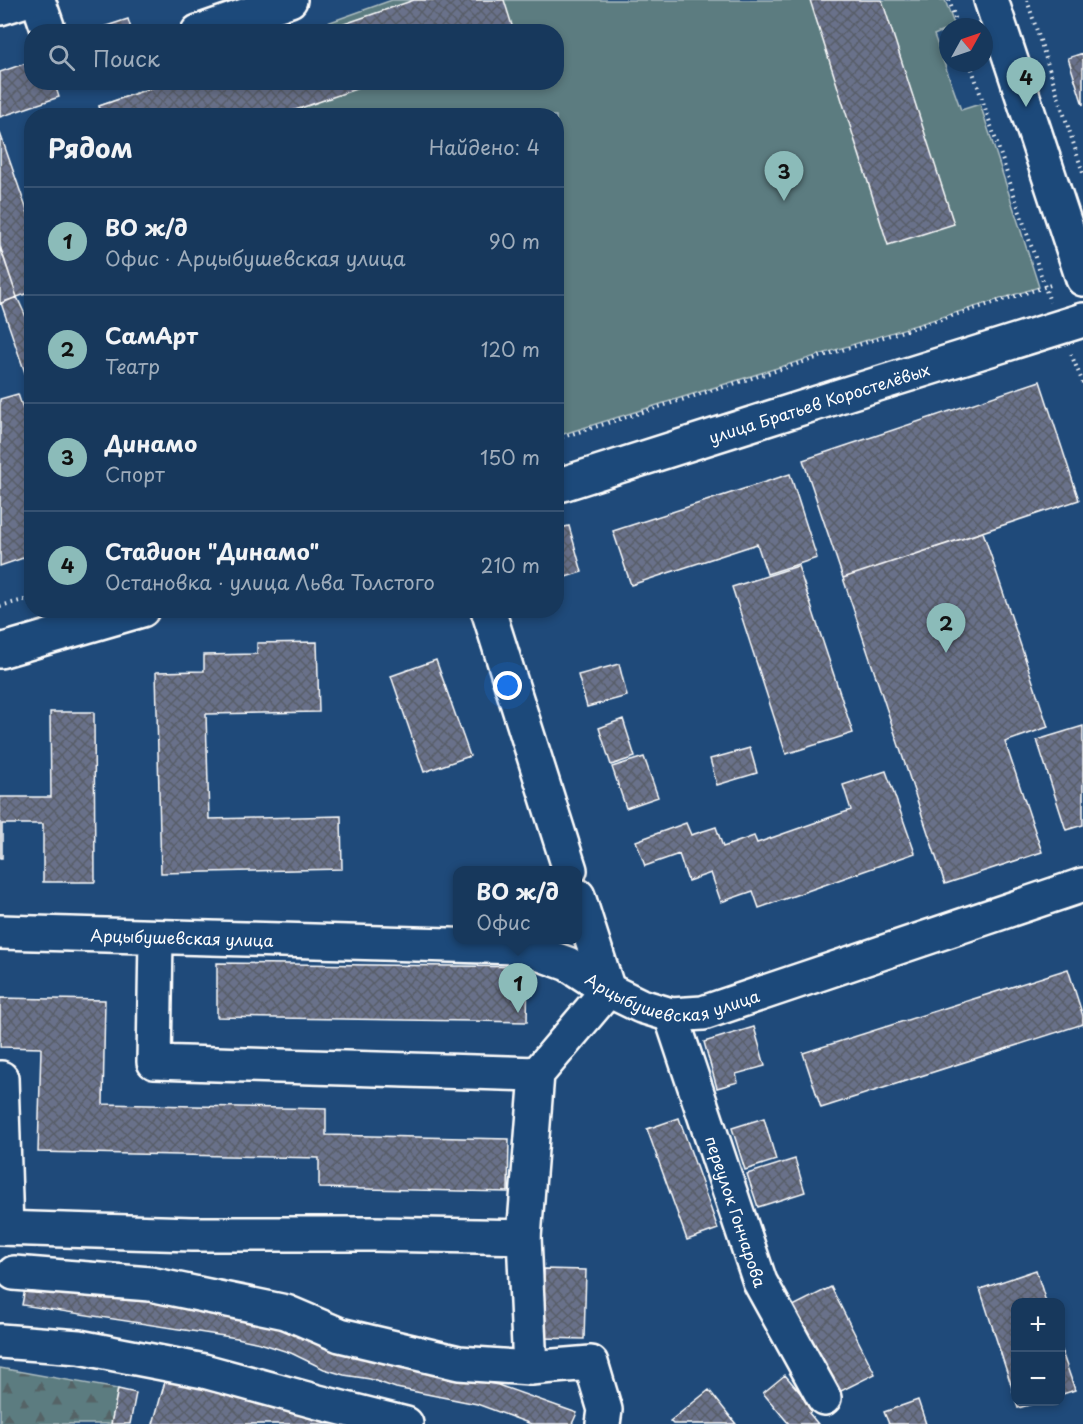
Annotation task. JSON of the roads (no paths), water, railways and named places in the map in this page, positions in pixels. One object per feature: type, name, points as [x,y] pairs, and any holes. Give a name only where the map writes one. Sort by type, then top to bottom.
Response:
[{"type":"street","points":[[0,8],[26,0]]},
{"type":"street","points":[[38,0],[46,24]]},
{"type":"street","points":[[221,24],[290,0]]},
{"type":"street","points":[[991,0],[1082,277]]},
{"type":"street","name":"улица Братьев Коростелёвых","points":[[564,483],[1070,324]]},
{"type":"street","points":[[0,651],[114,618]]},
{"type":"street","points":[[491,618],[569,866]]},
{"type":"street","name":"Арцыбушевская улица","points":[[0,932],[521,947],[568,964],[608,990],[640,1005],[671,1015],[703,1013],[1083,885]]},
{"type":"street","points":[[530,1368],[524,1237],[537,1074],[608,990],[582,909]]},
{"type":"street","points":[[156,937],[154,1062],[537,1074]]},
{"type":"street","name":"переулок Гончарова","points":[[671,1015],[760,1282],[824,1398]]},
{"type":"street","points":[[0,1078],[3,1228],[524,1237]]},
{"type":"street","points":[[14,1273],[150,1284],[286,1312],[340,1335],[459,1364],[530,1368],[591,1363],[605,1410],[603,1424]]},
{"type":"street","points":[[0,1341],[79,1347],[204,1371],[406,1424]]},
{"type":"place","name":"Стадион \"Динамо\"","points":[[1026,107]]},
{"type":"place","name":"Динамо","points":[[784,201]]},
{"type":"place","name":"СамАрт","points":[[946,653]]},
{"type":"place","name":"ВО ж/д","points":[[518,1013]]}]
